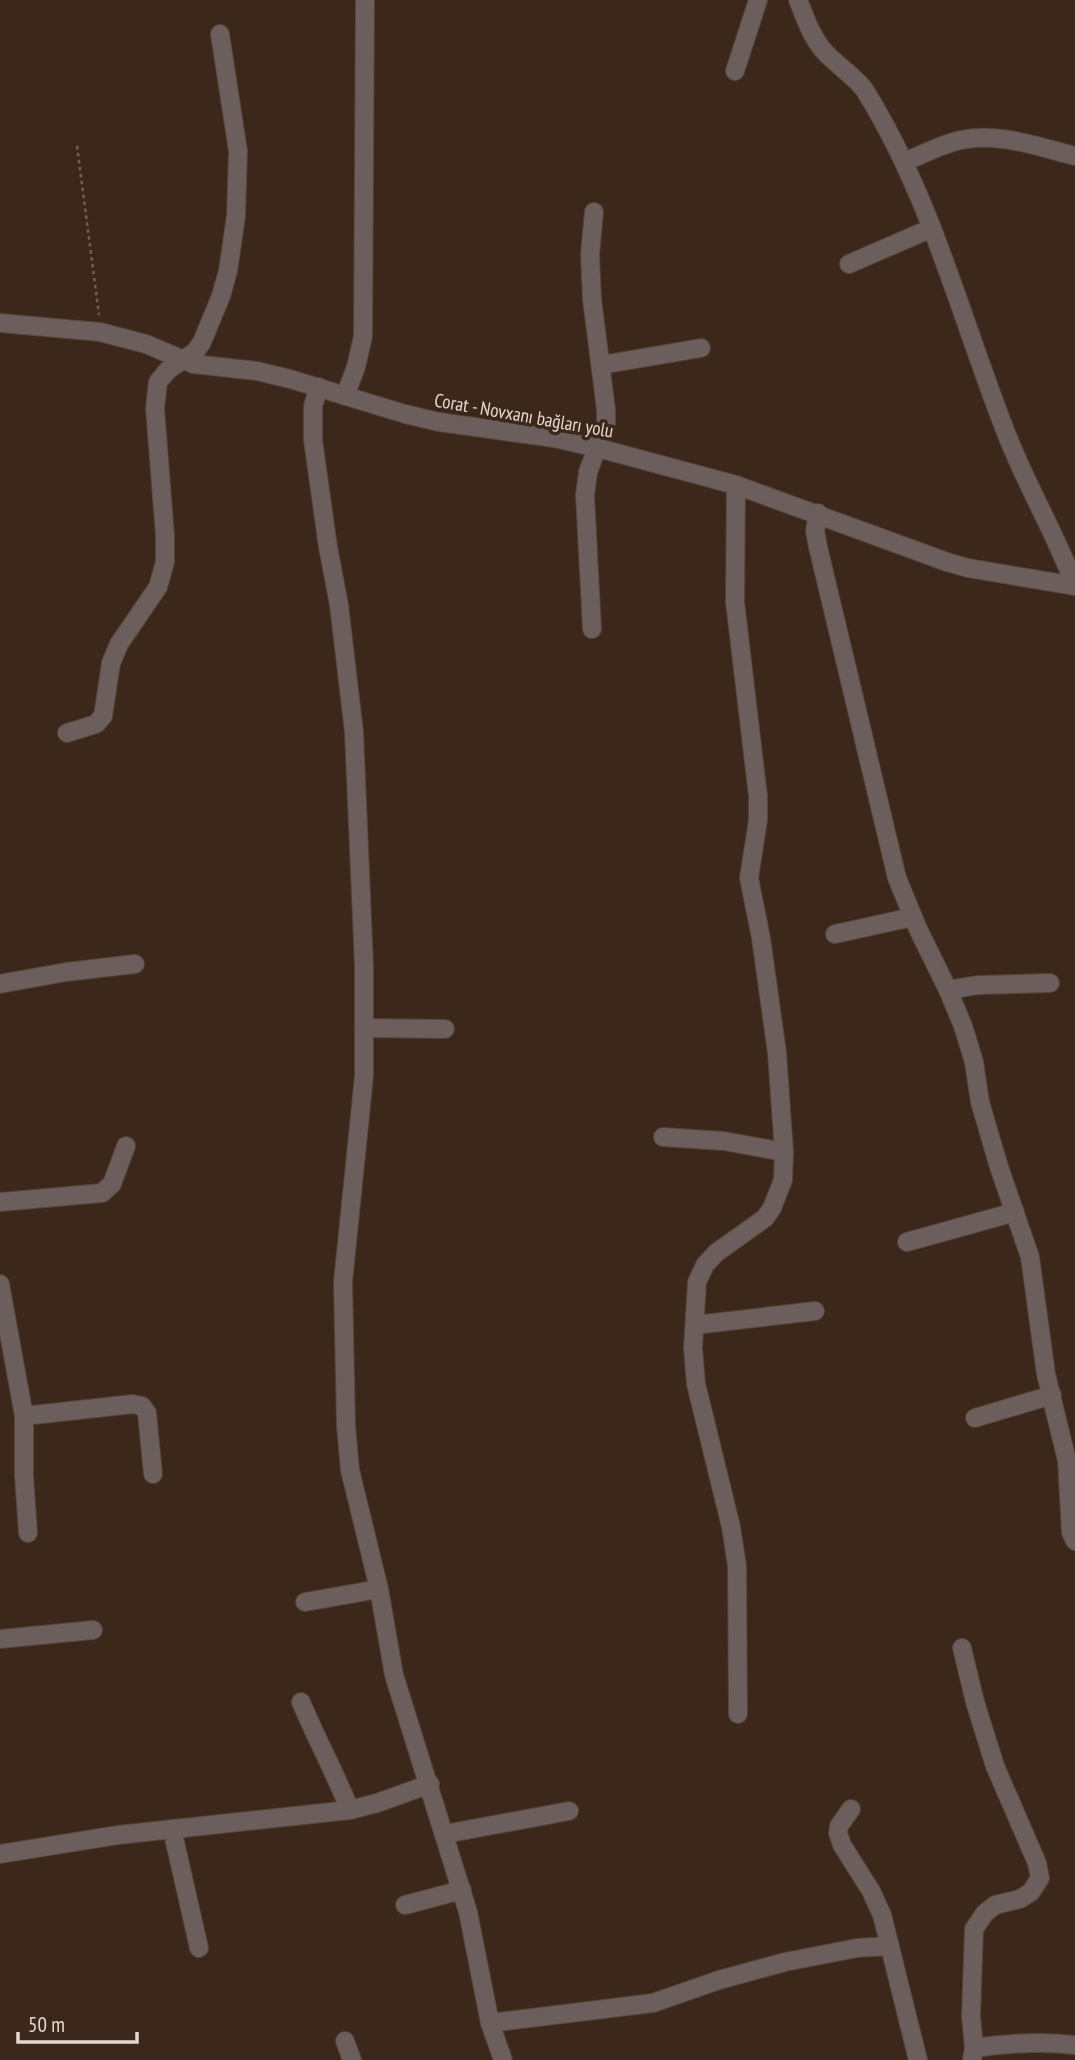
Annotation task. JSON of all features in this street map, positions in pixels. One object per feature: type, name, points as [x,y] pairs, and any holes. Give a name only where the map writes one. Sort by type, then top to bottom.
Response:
[{"type":"street","points":[[345,396],[356,367],[363,336],[365,0]]},
{"type":"street","points":[[735,71],[758,0]]},
{"type":"street","points":[[798,0],[822,49],[864,89],[905,162],[1021,469],[1059,544],[1075,586]]},
{"type":"street","points":[[67,733],[96,724],[103,716],[111,663],[119,644],[158,587],[165,562],[166,536],[155,408],[158,382],[168,370],[195,352],[202,342],[228,271],[236,216],[238,151],[220,34]]},
{"type":"street","points":[[905,162],[947,144],[983,138],[1007,139],[1075,156]]},
{"type":"street","points":[[592,629],[585,495],[588,472],[606,424],[590,266],[594,212]]},
{"type":"street","points":[[849,264],[932,228]]},
{"type":"street","name":"Corat - Novxanı bağları yolu","points":[[0,323],[100,332],[146,344],[184,361],[208,367],[257,371],[439,422],[554,438],[598,448],[736,485],[947,562],[1075,586]]},
{"type":"street","points":[[601,365],[701,348]]},
{"type":"street","points":[[319,387],[313,406],[313,440],[339,605],[354,732],[360,851],[365,1028],[362,1109],[343,1282],[346,1426],[350,1469],[379,1589],[394,1675],[462,1890],[478,1955],[490,2024],[503,2060]]},
{"type":"street","points":[[736,485],[735,602],[758,796],[758,820],[749,878],[761,938],[777,1054],[784,1152],[783,1180],[772,1208],[765,1218],[716,1253],[705,1265],[697,1282],[696,1384],[731,1527],[737,1566],[738,1714]]},
{"type":"street","points":[[818,513],[815,531],[818,547],[897,878],[963,1026],[974,1062],[980,1102],[1034,1276],[1046,1374],[1067,1461],[1071,1532],[1075,1541]]},
{"type":"street","points":[[835,934],[913,917]]},
{"type":"street","points":[[0,984],[66,972],[135,964]]},
{"type":"street","points":[[948,990],[978,985],[1050,983]]},
{"type":"street","points":[[365,1028],[445,1029]]},
{"type":"street","points":[[663,1137],[724,1141],[784,1152]]},
{"type":"street","points":[[0,1202],[102,1193],[112,1184],[126,1146]]},
{"type":"street","points":[[907,1242],[1014,1213]]},
{"type":"street","points":[[0,1284],[24,1416],[28,1532]]},
{"type":"street","points":[[695,1325],[815,1311]]},
{"type":"street","points":[[975,1418],[1052,1395]]},
{"type":"street","points":[[24,1416],[133,1404],[142,1406],[147,1413],[153,1474]]},
{"type":"street","points":[[305,1602],[379,1589]]},
{"type":"street","points":[[0,1639],[93,1629]]},
{"type":"street","points":[[962,1648],[975,1703],[995,1766],[1037,1863],[1040,1878],[1031,1892],[1020,1899],[995,1905],[985,1913],[974,1929],[971,2016],[973,2054],[1012,2043],[1075,2045]]},
{"type":"street","points":[[301,1702],[333,1767],[350,1810]]},
{"type":"street","points":[[0,1854],[92,1839],[350,1810],[430,1784]]},
{"type":"street","points":[[851,1809],[839,1826],[838,1833],[842,1846],[872,1891],[883,1915],[918,2060]]},
{"type":"street","points":[[445,1834],[569,1811]]},
{"type":"street","points":[[172,1829],[199,1948]]},
{"type":"street","points":[[405,1905],[462,1890]]},
{"type":"street","points":[[490,2024],[642,2005],[785,1962],[857,1948],[890,1946]]},
{"type":"street","points":[[345,2040],[352,2060]]},
{"type":"path","points":[[77,146],[99,306],[100,332]]}]
